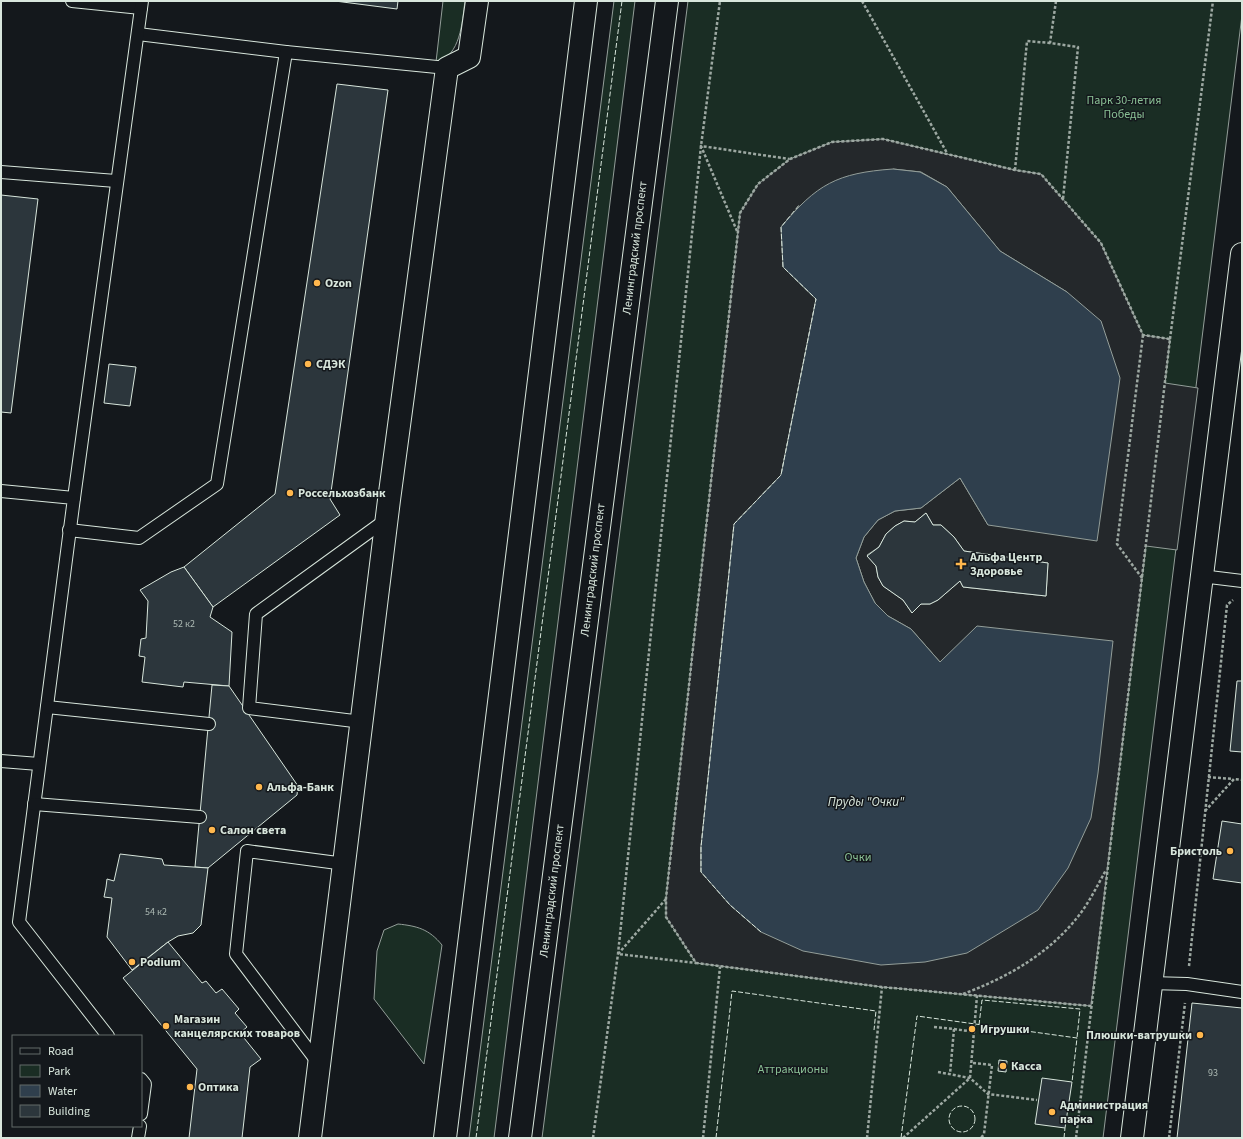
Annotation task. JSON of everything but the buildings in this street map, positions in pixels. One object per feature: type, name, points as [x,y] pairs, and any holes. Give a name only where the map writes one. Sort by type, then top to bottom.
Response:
[{"type":"main road","points":[[310,1138],[387,519],[447,68],[469,57],[477,1]]},
{"type":"main road","points":[[445,1138],[586,1]]},
{"type":"main road","name":"Ленинградский проспект","points":[[520,1138],[667,1]]},
{"type":"main road","points":[[1132,1138],[1150,983],[1242,254]]},
{"type":"lane","points":[[72,1],[142,5],[116,181],[69,530],[19,922],[107,1035]]},
{"type":"lane","points":[[138,34],[286,52],[447,68]]},
{"type":"lane","points":[[69,530],[139,538],[217,484],[286,52]]},
{"type":"lane","points":[[1,172],[116,181]]},
{"type":"lane","points":[[1,491],[74,498]]},
{"type":"lane","points":[[362,722],[247,709],[256,614],[387,519]]},
{"type":"lane","points":[[1201,576],[1242,581]]},
{"type":"lane","points":[[46,707],[209,724]]},
{"type":"lane","points":[[1,761],[39,764]]},
{"type":"lane","points":[[34,804],[200,816]]},
{"type":"lane","points":[[319,1064],[236,954],[243,847],[345,864]]},
{"type":"lane","points":[[1150,983],[1187,984],[1242,992]]},
{"type":"lane","points":[[142,1080],[145,1084],[142,1106]]},
{"type":"lane","points":[[138,1138],[140,1127]]},
{"type":"path","points":[[593,1138],[618,954],[702,146],[720,1]]},
{"type":"path","points":[[862,1],[947,153]]},
{"type":"path","points":[[1050,43],[1056,1]]},
{"type":"path","points":[[1076,1138],[1170,339],[1213,1]]},
{"type":"path","points":[[1014,170],[1027,41],[1078,48],[1063,200]]},
{"type":"path","points":[[696,963],[666,917],[666,898],[740,213],[758,184],[790,159],[832,142],[883,139],[1014,170],[1041,174],[1101,243],[1143,335],[1117,544],[1142,578]]},
{"type":"path","points":[[702,146],[790,159]]},
{"type":"path","points":[[702,146],[738,233]]},
{"type":"path","points":[[1143,335],[1170,339]]},
{"type":"path","points":[[1169,1138],[1187,984],[1227,605],[1237,598]]},
{"type":"path","points":[[1208,777],[1242,780]]},
{"type":"path","points":[[1205,811],[1234,779]]},
{"type":"path","points":[[963,994],[1004,978],[1054,943],[1077,919],[1108,868]]},
{"type":"path","points":[[618,954],[666,898]]},
{"type":"path","points":[[618,954],[882,987],[1091,1006]]},
{"type":"path","points":[[703,1138],[720,967]]},
{"type":"path","points":[[868,1138],[882,987]]},
{"type":"path","points":[[903,1138],[970,1078],[976,1032],[977,996]]},
{"type":"path","points":[[934,1027],[976,1032]]},
{"type":"path","points":[[950,1074],[954,1029]]},
{"type":"path","points":[[972,1063],[992,1065],[984,1134],[981,1138]]},
{"type":"path","points":[[938,1072],[970,1078],[988,1094],[1037,1100]]},
{"type":"green space","points":[[443,1],[465,1],[459,37],[455,46],[451,53],[444,59],[436,62]]},
{"type":"green space","points":[[614,1],[635,1],[494,1138],[469,1138]]},
{"type":"green space","name":"Очки","points":[[688,1],[1242,1],[1242,15],[1103,1138],[542,1138]]},
{"type":"green space","points":[[398,924],[422,929],[432,935],[442,945],[424,1064],[374,999],[377,951],[384,930]]},
{"type":"shaded area","points":[[883,139],[1015,170],[1041,174],[1101,243],[1143,335],[1170,339],[1165,383],[1198,388],[1177,550],[1146,546],[1091,1006],[882,987],[696,963],[666,917],[666,898],[740,213],[758,184],[790,159],[832,142]],"holes":[[[893,169],[921,172],[947,187],[1000,251],[1067,292],[988,525],[960,478],[921,508],[895,511],[878,520],[864,537],[856,558],[864,582],[875,603],[888,616],[911,629],[940,662],[701,872],[701,847],[734,524],[781,475],[816,299],[783,267]],[[926,513],[933,525],[941,525],[954,537],[964,551],[1048,563],[1046,596],[963,587],[960,581],[938,600],[930,604],[921,604],[912,613],[903,600],[883,586],[878,577],[876,566],[867,555],[879,547],[886,534],[895,526],[904,521],[915,522]]]},
{"type":"water","name":"Пруды \"Очки\"","points":[[893,169],[920,172],[947,187],[1000,251],[1067,292],[1101,321],[1120,378],[1097,541],[988,525],[960,478],[921,508],[895,511],[878,520],[864,537],[856,558],[864,582],[875,603],[888,616],[911,629],[940,662],[977,626],[1113,641],[1098,773],[1091,818],[1068,868],[1038,910],[967,953],[925,962],[881,965],[803,951],[761,932],[730,905],[701,872],[701,847],[734,524],[781,475],[816,299],[783,267],[781,227],[806,200],[830,183],[857,174]]},
{"type":"fence","points":[[476,1138],[622,1]]},
{"type":"fence","points":[[761,932],[730,905],[701,872],[701,847],[734,524],[781,475],[816,299],[783,267],[781,227],[800,204]]},
{"type":"fence","points":[[716,1138],[732,991],[876,1011],[874,1030]]},
{"type":"fence","points":[[979,1025],[982,1000],[1080,1009],[1077,1038]]},
{"type":"fence","points":[[901,1138],[917,1016],[1077,1038],[1072,1082]]},
{"type":"fence","points":[[962,1106],[971,1110],[975,1119],[971,1128],[962,1132],[953,1128],[949,1119],[953,1110],[962,1106]]},
{"type":"fence","points":[[1064,1138],[1065,1128]]},
{"type":"place","name":"Ozon","points":[[317,283]]},
{"type":"place","name":"СДЭК","points":[[308,364]]},
{"type":"place","name":"Россельхозбанк","points":[[290,493]]},
{"type":"place","name":"Альфа Центр Здоровье","points":[[961,564]]},
{"type":"place","name":"Альфа-Банк","points":[[259,787]]},
{"type":"place","name":"Салон света","points":[[212,830]]},
{"type":"place","name":"Бристоль","points":[[1230,851]]},
{"type":"place","name":"Podium","points":[[132,962]]},
{"type":"place","name":"Магазин канцелярских товаров","points":[[166,1026]]},
{"type":"place","name":"Игрушки","points":[[972,1029]]},
{"type":"place","name":"Плюшки-ватрушки","points":[[1200,1035]]},
{"type":"place","name":"Касса","points":[[1003,1066]]},
{"type":"place","name":"Оптика","points":[[190,1087]]},
{"type":"place","name":"Администрация парка","points":[[1052,1112]]},
{"type":"park label","name":"Парк 30-летия Победы","points":[[1124,107]]},
{"type":"park label","name":"Аттракционы","points":[[793,1069]]}]
